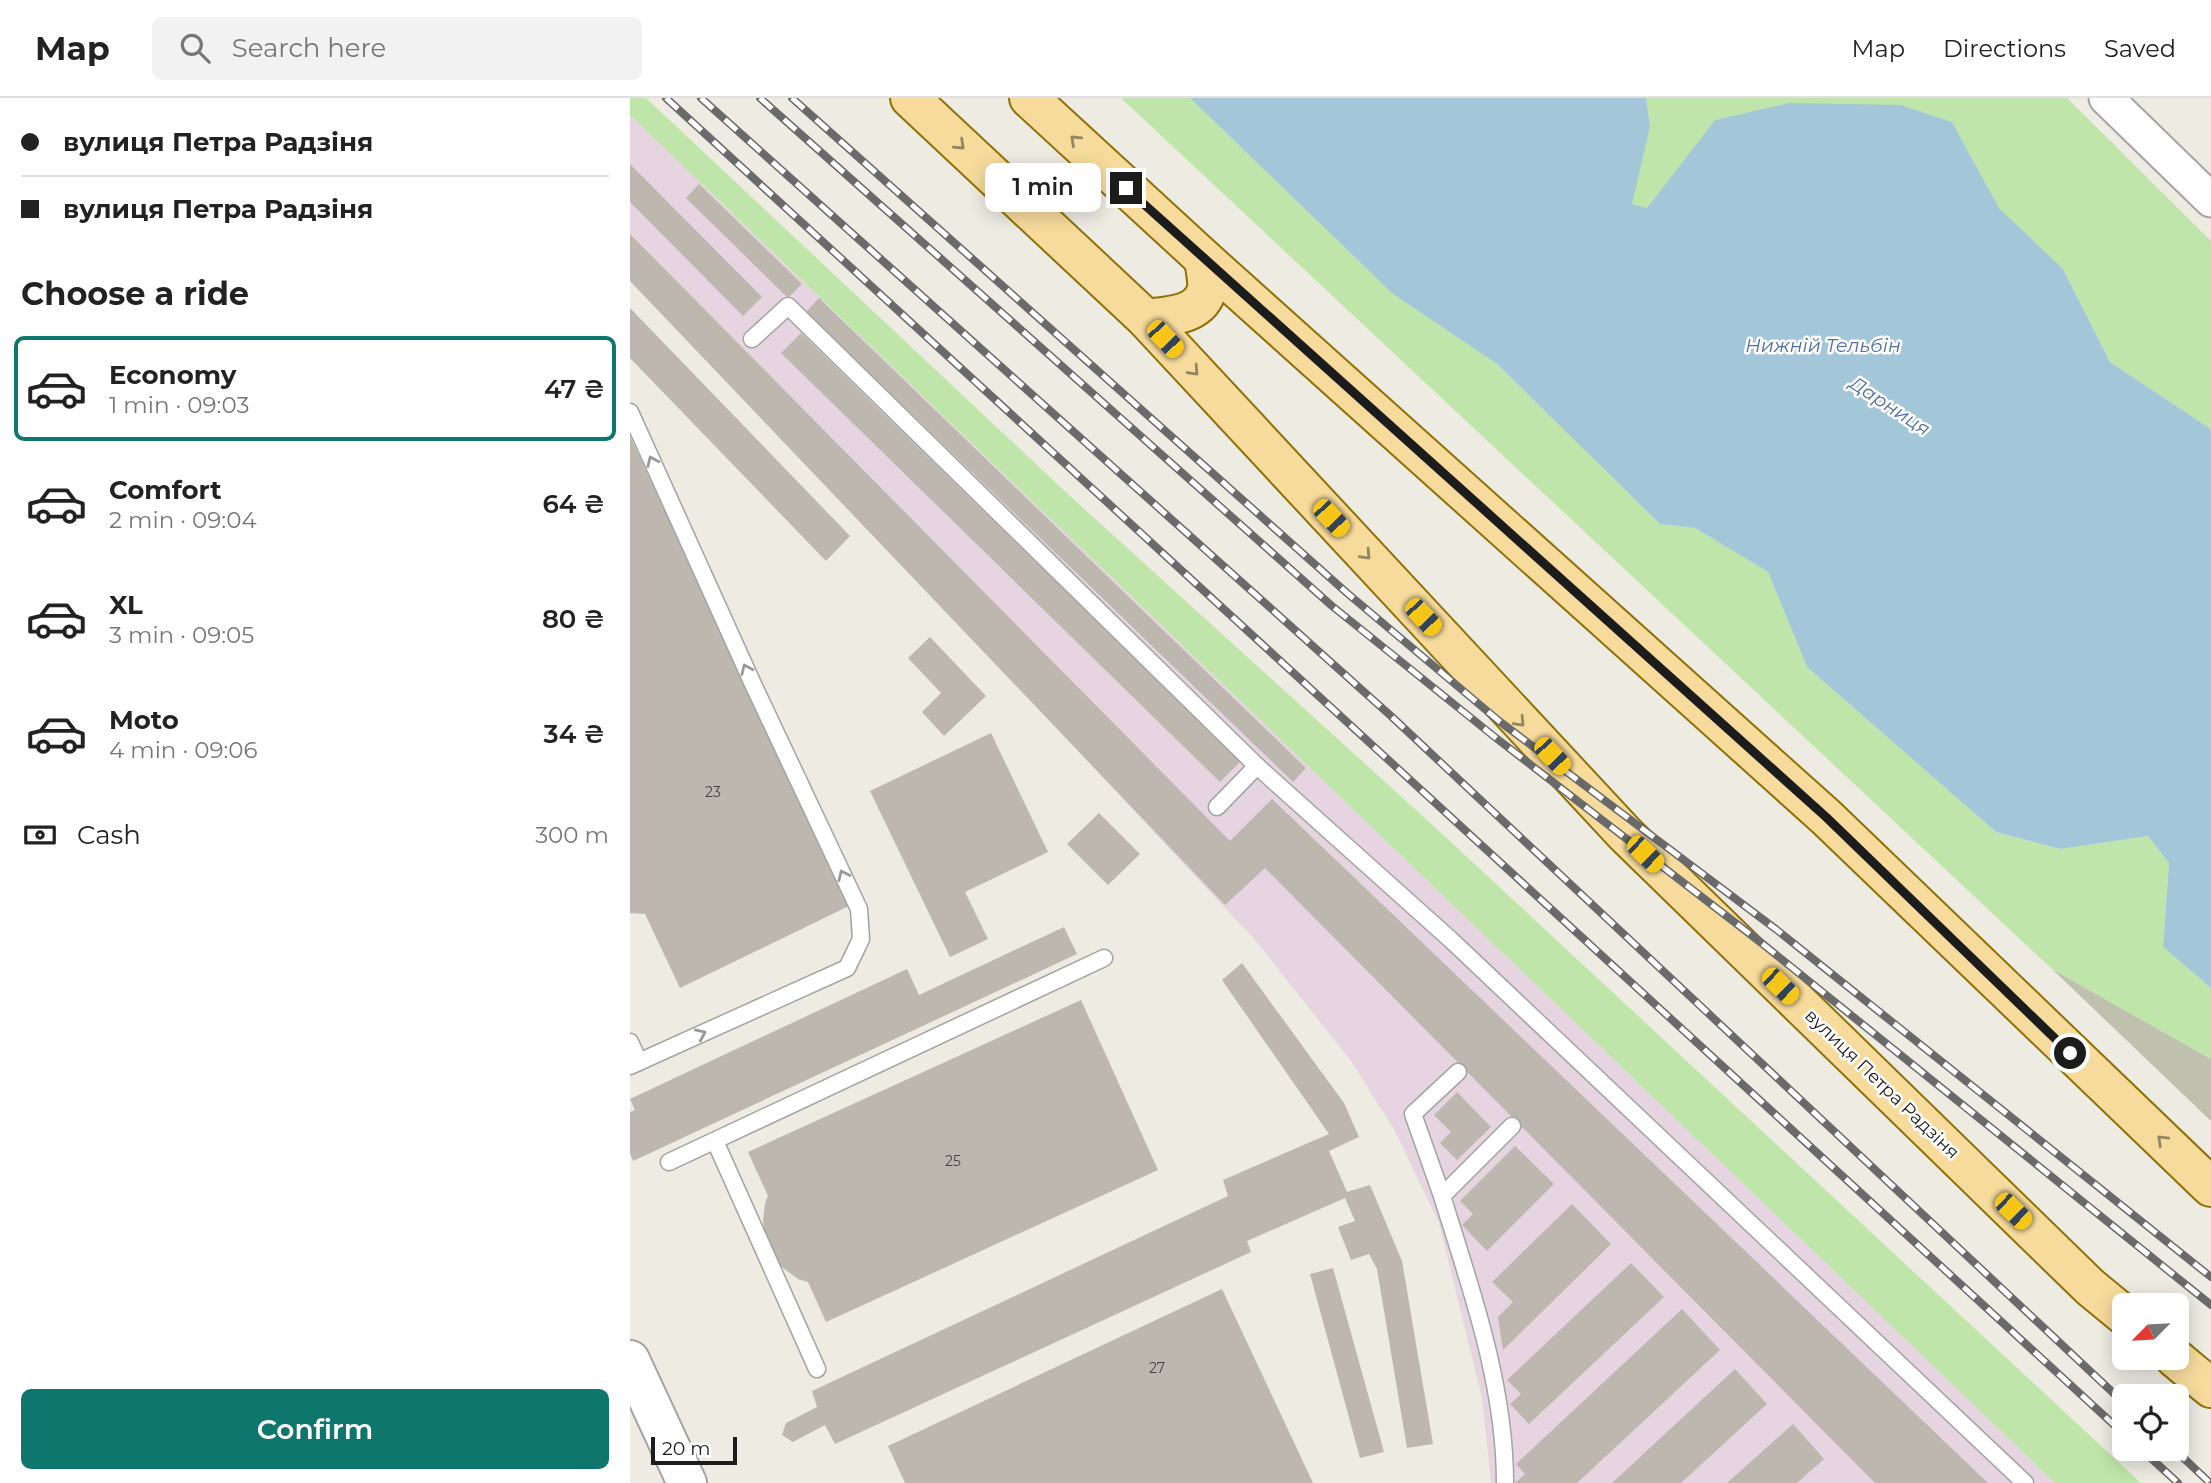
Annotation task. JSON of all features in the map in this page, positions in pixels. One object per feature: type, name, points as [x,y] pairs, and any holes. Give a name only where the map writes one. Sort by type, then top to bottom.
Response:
[{"type":"main road","name":"вулиця Петра Радзіня","points":[[910,98],[1146,319],[1626,835],[2090,1287],[2112,1305]]},
{"type":"main road","points":[[1029,98],[1204,259],[1826,817],[2211,1187]]},
{"type":"main road","points":[[1146,319],[1183,314],[1197,305],[1207,289],[1204,259]]},
{"type":"main road","points":[[2189,1370],[2211,1388]]},
{"type":"street","points":[[2106,98],[2211,200]]},
{"type":"street","points":[[630,1360],[687,1483]]},
{"type":"lane","points":[[752,339],[788,306],[1257,766],[1451,940],[2025,1483]]},
{"type":"lane","points":[[630,412],[752,682],[859,909],[861,939],[846,968],[635,1064],[630,1042]]},
{"type":"lane","points":[[1217,807],[1257,766]]},
{"type":"lane","points":[[669,1163],[1104,958]]},
{"type":"lane","points":[[1458,1072],[1413,1114],[1442,1196],[1493,1371],[1505,1462],[1505,1483]]},
{"type":"lane","points":[[1442,1196],[1512,1126]]},
{"type":"lane","points":[[715,1141],[817,1369]]},
{"type":"shaded area","points":[[630,115],[2055,1483],[1491,1483],[1482,1398],[1439,1223],[1395,1131],[1351,1061],[1256,941],[630,273]]},
{"type":"shaded area","points":[[2052,969],[2211,1059],[2211,1121]]},
{"type":"green space","points":[[630,98],[646,98],[1070,496],[1439,831],[2112,1456],[2112,1461],[2117,1461],[2141,1483],[2055,1483],[630,115]]},
{"type":"green space","points":[[1121,98],[1190,98],[1393,294],[1497,364],[1660,524],[1695,528],[1768,572],[1807,667],[1996,832],[2060,849],[2148,836],[2169,863],[2163,947],[2211,988],[2211,1059],[2052,969]]},
{"type":"green space","points":[[1646,98],[2067,98],[2211,241],[2211,431],[2110,362],[2063,269],[1999,208],[1952,122],[1789,103],[1716,120],[1647,208],[1631,204],[1650,127]]},
{"type":"water","name":"Нижній Тельбін","points":[[1190,98],[1646,98],[1650,127],[1632,204],[1647,208],[1715,120],[1789,103],[1901,105],[1952,122],[1999,208],[2063,269],[2110,362],[2211,431],[2211,988],[2163,947],[2169,863],[2148,836],[2060,849],[1996,832],[1807,667],[1768,572],[1695,528],[1660,524],[1497,364],[1393,294]]},
{"type":"building","points":[[630,164],[762,297],[743,316],[630,202]]},
{"type":"building","points":[[699,184],[802,284],[788,298],[686,198]]},
{"type":"building","points":[[630,234],[1230,841],[1272,799],[1988,1483],[1875,1483],[1265,868],[1225,905],[630,281]]},
{"type":"building","points":[[819,298],[1306,768],[1293,782],[806,312]]},
{"type":"building","points":[[630,308],[850,536],[826,561],[630,358]]},
{"type":"building","points":[[801,333],[1240,762],[1220,782],[781,353]]},
{"type":"building","points":[[630,436],[849,906],[680,988],[645,914],[630,913]]},
{"type":"building","points":[[930,637],[986,696],[944,736],[922,712],[941,693],[908,658]]},
{"type":"building","points":[[991,733],[1048,852],[965,892],[988,939],[950,957],[870,791]]},
{"type":"building","points":[[1099,813],[1140,854],[1108,885],[1067,844]]},
{"type":"building","points":[[1064,927],[1077,954],[633,1161],[630,1153],[630,1112],[635,1110],[630,1099],[907,969],[919,995]]},
{"type":"building","points":[[1242,963],[1344,1103],[1359,1137],[1329,1151],[1347,1192],[1370,1185],[1402,1261],[1433,1444],[1407,1448],[1377,1269],[1369,1254],[1351,1260],[1338,1227],[1355,1221],[1345,1198],[1247,1241],[1251,1252],[835,1444],[825,1425],[793,1442],[782,1435],[786,1423],[817,1407],[812,1391],[1228,1196],[1223,1180],[1329,1134],[1222,980]]},
{"type":"building","points":[[1081,1000],[1158,1170],[826,1322],[808,1282],[798,1279],[778,1264],[765,1236],[763,1220],[768,1196],[748,1152]]},
{"type":"building","points":[[1457,1092],[1491,1127],[1457,1160],[1440,1143],[1451,1132],[1434,1115]]},
{"type":"building","points":[[1515,1146],[1554,1184],[1487,1251],[1462,1225],[1473,1214],[1460,1201]]},
{"type":"building","points":[[1572,1204],[1611,1244],[1503,1350],[1498,1317],[1513,1302],[1492,1282]]},
{"type":"building","points":[[1631,1263],[1664,1297],[1529,1424],[1510,1404],[1521,1394],[1507,1380]]},
{"type":"building","points":[[1333,1268],[1384,1452],[1360,1458],[1310,1274]]},
{"type":"building","points":[[1222,1289],[1313,1483],[905,1483],[888,1446]]},
{"type":"building","points":[[1682,1309],[1720,1350],[1577,1483],[1515,1483],[1525,1474],[1516,1464]]},
{"type":"building","points":[[1735,1369],[1767,1404],[1681,1483],[1612,1483]]},
{"type":"building","points":[[1793,1424],[1824,1459],[1797,1483],[1727,1483]]},
{"type":"railway","points":[[666,98],[2112,1423]]},
{"type":"railway","points":[[701,98],[1391,716],[2112,1392]]},
{"type":"railway","points":[[760,98],[1332,606],[1496,738],[1764,945],[2211,1305]]},
{"type":"railway","points":[[792,98],[1347,593],[1499,721],[1777,930],[2211,1277]]},
{"type":"railway","points":[[2154,1461],[2178,1483]]},
{"type":"railway","points":[[2187,1461],[2210,1483]]},
{"type":"route","points":[[1126,188],[1826,817],[2070,1053]]},
{"type":"water label","name":"Дарниця","points":[[1890,406]]}]
